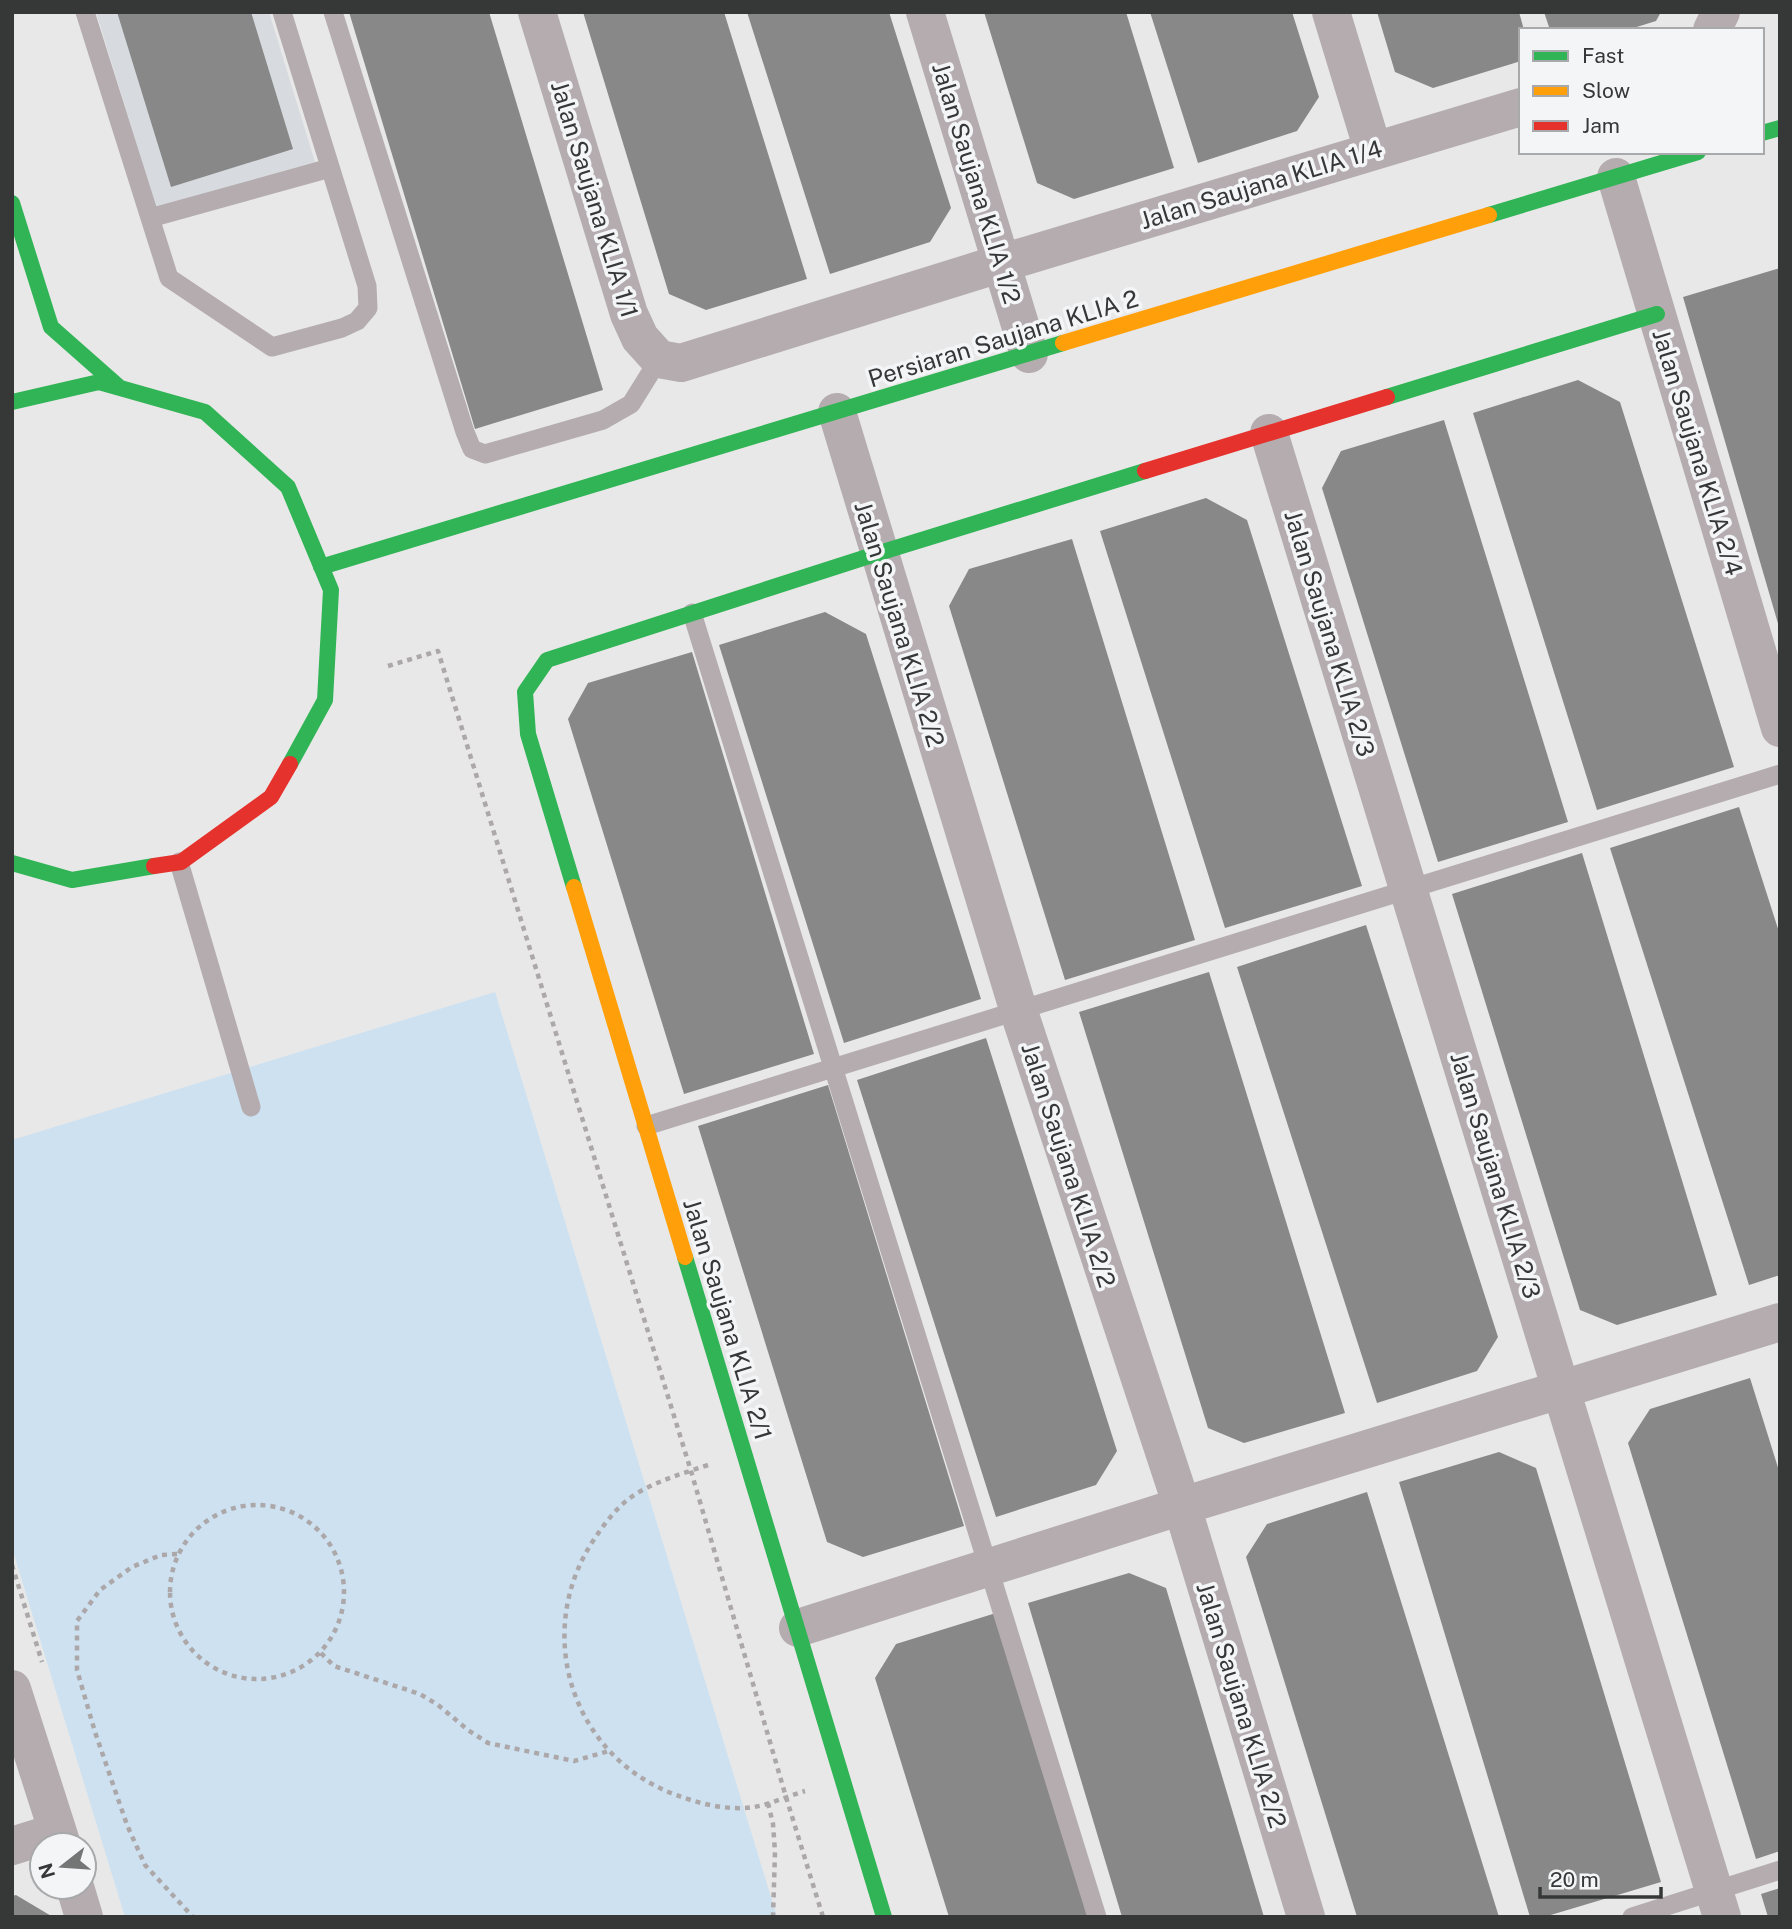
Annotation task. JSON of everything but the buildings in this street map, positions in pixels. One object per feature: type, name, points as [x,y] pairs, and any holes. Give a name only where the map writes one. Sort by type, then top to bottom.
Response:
[{"type":"street","name":"Jalan Saujana KLIA 1/1","points":[[537,12],[629,314],[640,338],[659,359]]},
{"type":"street","name":"Jalan Saujana KLIA 1/2","points":[[925,12],[1029,354]]},
{"type":"street","points":[[1331,12],[1373,150]]},
{"type":"street","points":[[1714,28],[1721,12]]},
{"type":"street","name":"Jalan Saujana KLIA 1/4","points":[[1002,263],[1519,108]]},
{"type":"street","name":"Persiaran Saujana KLIA 2","points":[[321,567],[1691,154]]},
{"type":"street","name":"Jalan Saujana KLIA 2/4","points":[[1616,177],[1780,728]]},
{"type":"street","points":[[12,203],[51,327],[119,387]]},
{"type":"street","points":[[659,359],[681,363],[1002,263]]},
{"type":"street","name":"Jalan Saujana KLIA 2/1","points":[[884,1917],[528,734],[525,692],[547,660],[879,554],[1657,314]]},
{"type":"street","points":[[12,402],[99,382],[205,412],[288,487],[331,590],[325,700],[271,797],[179,862],[72,880],[12,863]]},
{"type":"street","name":"Jalan Saujana KLIA 2/2","points":[[837,412],[1019,1012],[1182,1506],[1306,1917]]},
{"type":"street","name":"Jalan Saujana KLIA 2/3","points":[[1269,433],[1718,1904]]},
{"type":"street","points":[[798,1628],[1182,1506],[1780,1322]]},
{"type":"street","points":[[12,1689],[57,1831]]},
{"type":"lane","points":[[85,12],[169,278],[272,347],[342,328],[357,321],[368,308],[367,286],[282,12]]},
{"type":"lane","points":[[333,12],[472,449],[485,454],[603,420],[631,404],[659,359]]},
{"type":"lane","points":[[150,218],[330,168]]},
{"type":"lane","points":[[692,613],[1097,1917]]},
{"type":"lane","points":[[646,1126],[1780,774]]},
{"type":"lane","points":[[179,862],[251,1107]]},
{"type":"lane","points":[[1632,1917],[1718,1904],[1780,1870]]},
{"type":"path","points":[[388,666],[438,651],[691,1471],[823,1917]]},
{"type":"path","points":[[745,1453],[666,1479],[637,1493],[609,1517],[585,1552],[569,1590],[563,1628],[569,1674],[580,1707],[598,1739],[627,1768],[662,1790],[699,1804],[753,1807],[843,1780]]},
{"type":"path","points":[[274,1503],[308,1518],[332,1546],[343,1572],[345,1604],[336,1630],[321,1653],[301,1668],[275,1679],[246,1680],[223,1673],[188,1648],[174,1616],[169,1583],[177,1554],[203,1520],[240,1506],[274,1503]]},
{"type":"path","points":[[177,1554],[161,1555],[132,1567],[100,1590],[77,1621],[77,1670],[94,1732],[127,1825],[145,1865],[192,1917]]},
{"type":"path","points":[[321,1653],[334,1666],[420,1694],[488,1743],[575,1761],[609,1751]]},
{"type":"path","points":[[768,1803],[775,1853],[772,1917]]},
{"type":"shaded area","points":[[96,12],[269,12],[315,162],[156,207]]},
{"type":"shaded area","points":[[495,992],[777,1917],[125,1917],[12,1548],[12,1140]]},
{"type":"traffic: fast","points":[[1764,132],[1780,128]]},
{"type":"traffic: fast","points":[[1489,215],[1691,154]]},
{"type":"traffic: fast","points":[[12,203],[51,327],[119,387]]},
{"type":"traffic: fast","points":[[1387,397],[1657,314]]},
{"type":"traffic: fast","points":[[321,567],[1063,343]]},
{"type":"traffic: fast","points":[[12,402],[99,382],[205,412],[288,487],[331,590],[325,700],[290,764]]},
{"type":"traffic: fast","points":[[574,887],[528,734],[525,692],[547,660],[1145,471]]},
{"type":"traffic: fast","points":[[12,863],[72,880],[154,866]]},
{"type":"traffic: fast","points":[[685,1257],[884,1917]]},
{"type":"traffic: slow","points":[[1063,343],[1489,215]]},
{"type":"traffic: slow","points":[[574,887],[685,1257]]},
{"type":"traffic: jam","points":[[1145,471],[1387,397]]},
{"type":"traffic: jam","points":[[154,866],[181,862],[271,797],[290,764]]}]
